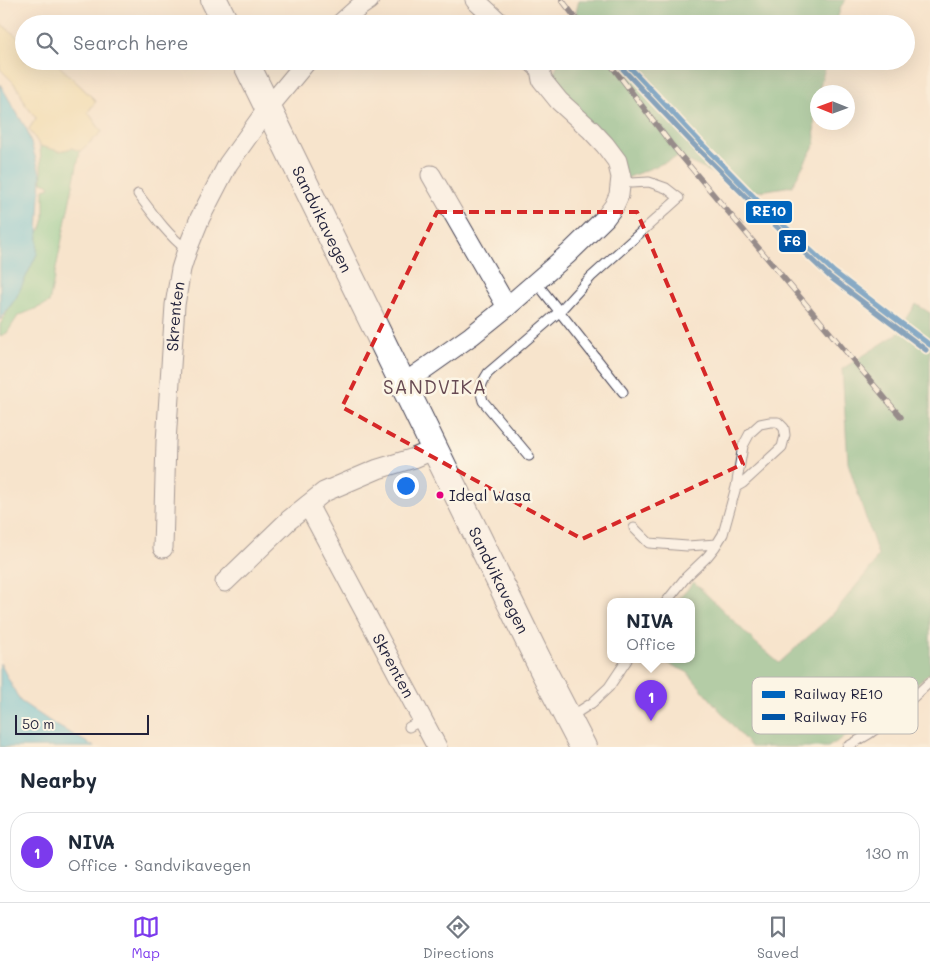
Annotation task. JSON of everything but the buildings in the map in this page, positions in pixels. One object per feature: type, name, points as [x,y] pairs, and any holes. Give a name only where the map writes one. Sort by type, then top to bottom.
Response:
[{"type":"main road","points":[[214,0],[222,15]]},
{"type":"main road","name":"Sandvikavegen","points":[[249,70],[583,747]]},
{"type":"street","points":[[350,15],[369,0]]},
{"type":"street","points":[[475,0],[491,15]]},
{"type":"street","points":[[268,108],[300,70]]},
{"type":"street","points":[[403,384],[472,336],[536,282],[605,218],[619,195],[621,176],[617,161],[591,130],[559,101],[542,80],[537,70]]},
{"type":"street","name":"Skrenten","points":[[163,548],[166,442],[175,305],[181,270],[200,218],[228,164],[268,108]]},
{"type":"street","points":[[431,174],[507,307]]},
{"type":"street","points":[[225,582],[289,520],[324,492],[378,469],[414,458],[435,449]]},
{"type":"street","name":"Skrenten","points":[[308,505],[415,723],[437,747]]},
{"type":"lane","points":[[528,456],[484,400],[481,393],[481,384],[488,373],[559,312],[591,277],[679,198],[666,188],[650,182],[631,183],[621,176]]},
{"type":"lane","points":[[138,194],[164,229],[176,242],[187,250]]},
{"type":"lane","points":[[536,282],[623,392]]},
{"type":"lane","points":[[669,598],[686,577],[707,557],[723,534],[736,487],[744,446],[750,433],[760,424],[778,422],[784,428],[786,435],[782,447],[743,483],[736,487]]},
{"type":"lane","points":[[634,528],[649,543],[687,546],[717,544]]},
{"type":"lane","points":[[568,718],[592,703],[609,687],[625,663]]},
{"type":"lane","points":[[918,693],[930,682]]},
{"type":"lane","points":[[847,747],[869,734]]},
{"type":"highlighted area","points":[[437,212],[637,212],[743,464],[582,539],[342,407]]},
{"type":"green space","points":[[579,0],[846,0],[841,6],[838,15],[575,15]]},
{"type":"green space","points":[[555,70],[824,70],[820,85],[810,85],[810,130],[815,130],[815,144],[792,186],[754,192],[678,157],[615,183],[608,161],[550,83]]},
{"type":"green space","points":[[40,146],[60,151],[72,148],[80,151],[49,303],[18,316],[7,333],[0,336],[0,325],[29,265],[37,233],[41,229],[44,218],[44,189],[50,187],[42,182]]},
{"type":"green space","points":[[916,304],[930,313],[930,673],[918,683],[918,677],[752,677],[752,734],[850,734],[828,747],[751,747],[687,672],[667,663],[695,663],[695,598],[680,598],[694,582],[779,663],[832,615],[873,565],[878,555],[848,463],[842,369],[897,334]]},
{"type":"sand","points":[[0,23],[15,35],[15,70],[63,70],[96,101],[88,112],[102,132],[80,151],[72,148],[60,151],[40,146],[29,129],[36,118],[25,104],[13,82],[0,69]]},
{"type":"water","points":[[0,84],[27,130],[41,176],[37,254],[16,298],[0,320]]},
{"type":"water","points":[[0,663],[20,701],[54,724],[95,747],[0,747]]},
{"type":"railway","points":[[562,0],[573,15]]},
{"type":"railway","points":[[615,70],[671,144],[901,417]]},
{"type":"rail line","name":"F6","points":[[624,70],[698,149],[830,277],[926,350]]},
{"type":"rail line","name":"RE10","points":[[632,70],[761,204],[834,272],[930,345]]},
{"type":"place","name":"Ideal Wasa","points":[[440,495]]},
{"type":"place","name":"NIVA","points":[[651,721]]},
{"type":"district","name":"SANDVIKA","points":[[435,387]]}]
